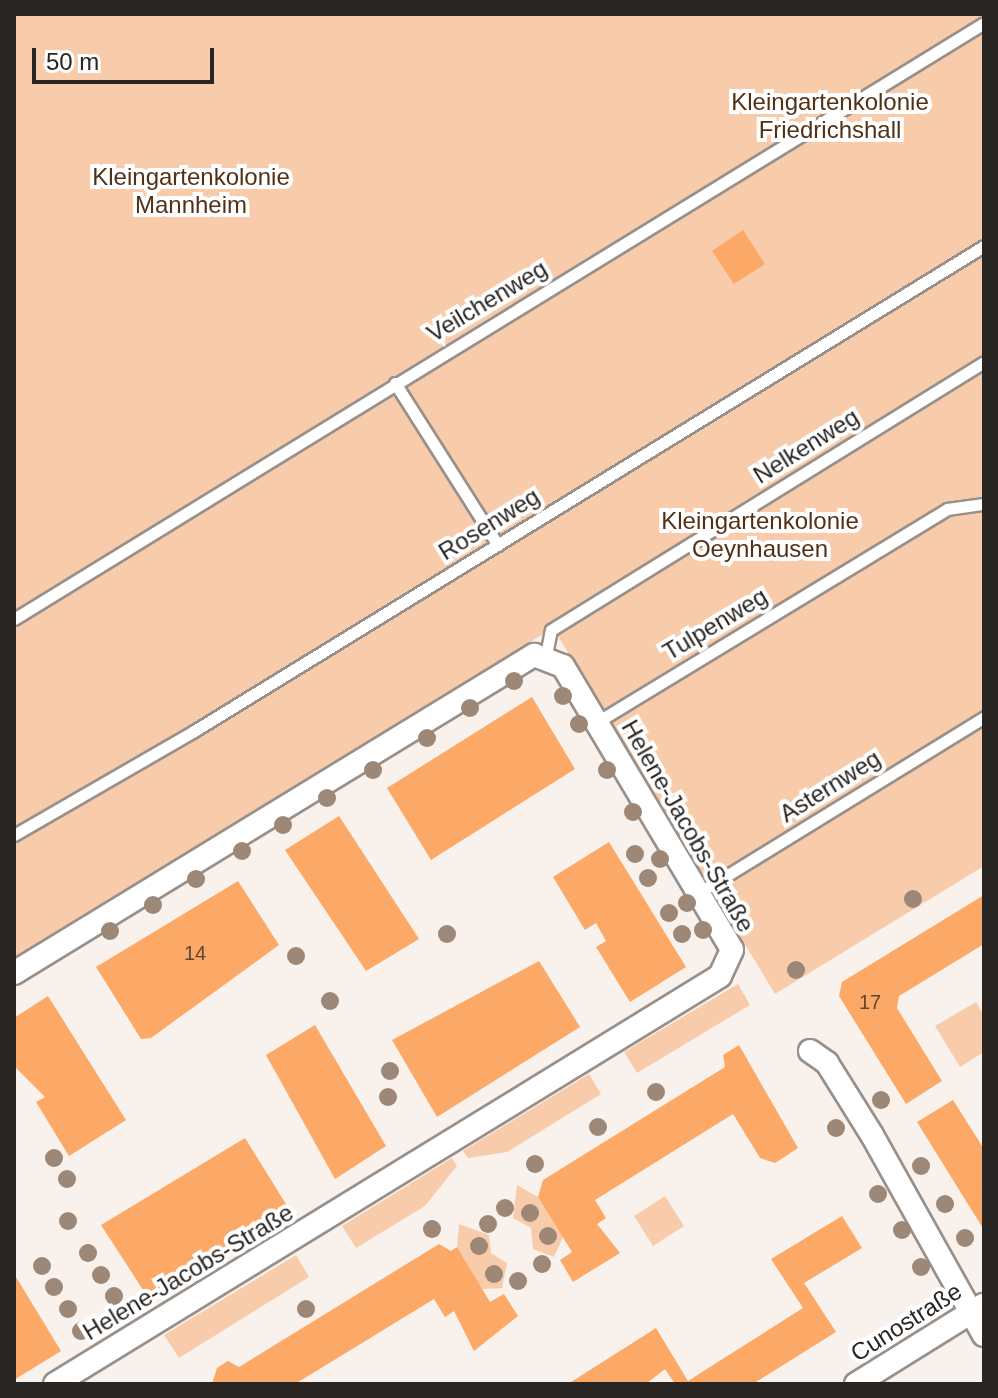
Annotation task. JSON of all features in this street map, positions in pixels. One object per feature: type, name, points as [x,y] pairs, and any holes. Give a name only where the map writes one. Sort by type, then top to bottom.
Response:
[{"type":"street","name":"Helene-Jacobs-Straße","points":[[55,1384],[720,976],[732,960],[730,942],[563,666],[546,655]]},
{"type":"street","points":[[14,973],[524,659],[546,655]]},
{"type":"street","points":[[810,1051],[839,1081],[978,1308],[984,1335]]},
{"type":"street","name":"Cunostraße","points":[[856,1384],[978,1308]]},
{"type":"lane","name":"Veilchenweg","points":[[14,619],[984,23]]},
{"type":"lane","name":"Rosenweg","points":[[14,835],[498,545],[984,246]]},
{"type":"lane","name":"Nelkenweg","points":[[546,655],[551,630],[984,362]]},
{"type":"lane","points":[[395,383],[498,545]]},
{"type":"lane","name":"Tulpenweg","points":[[597,722],[947,509],[984,504]]},
{"type":"lane","name":"Asternweg","points":[[700,892],[984,717]]},
{"type":"green space","points":[[14,14],[984,14],[984,866],[775,994],[553,628],[14,959]]},
{"type":"green space","points":[[738,984],[750,1005],[637,1073],[624,1052]]},
{"type":"green space","points":[[976,1002],[984,1016],[984,1052],[960,1067],[935,1026]]},
{"type":"green space","points":[[589,1074],[601,1094],[507,1152],[468,1158],[463,1151]]},
{"type":"green space","points":[[452,1158],[457,1166],[425,1206],[356,1248],[342,1226]]},
{"type":"green space","points":[[517,1185],[538,1197],[563,1237],[554,1257],[533,1249],[531,1228],[513,1218]]},
{"type":"green space","points":[[665,1196],[684,1226],[653,1246],[634,1216]]},
{"type":"green space","points":[[459,1224],[489,1235],[491,1253],[507,1263],[502,1288],[482,1289],[457,1247]]},
{"type":"green space","points":[[296,1255],[309,1277],[179,1358],[164,1335]]},
{"type":"building","points":[[743,230],[765,264],[734,284],[712,251]]},
{"type":"building","points":[[532,697],[575,769],[431,860],[387,788]]},
{"type":"building","points":[[339,816],[419,939],[366,971],[285,850]]},
{"type":"building","points":[[609,842],[686,967],[630,1002],[596,947],[606,941],[596,923],[585,930],[553,877]]},
{"type":"building","points":[[238,881],[279,945],[151,1038],[141,1039],[96,967]]},
{"type":"building","points":[[984,895],[984,944],[899,996],[897,1008],[942,1081],[906,1104],[839,996],[842,982]]},
{"type":"building","points":[[539,961],[580,1027],[437,1117],[392,1040]]},
{"type":"building","points":[[48,996],[126,1120],[69,1156],[36,1102],[45,1097],[14,1066],[14,1018]]},
{"type":"building","points":[[315,1025],[386,1146],[335,1179],[266,1055]]},
{"type":"building","points":[[739,1045],[798,1148],[775,1163],[760,1158],[733,1114],[595,1200],[606,1218],[597,1224],[620,1253],[573,1282],[560,1260],[572,1252],[538,1197],[543,1180],[725,1067],[723,1055]]},
{"type":"building","points":[[953,1100],[984,1149],[984,1230],[917,1122]]},
{"type":"building","points":[[245,1138],[289,1209],[147,1296],[101,1225]]},
{"type":"building","points":[[842,1216],[862,1248],[804,1283],[836,1332],[753,1384],[675,1384],[665,1369],[646,1384],[568,1384],[656,1328],[688,1381],[803,1308],[771,1259]]},
{"type":"building","points":[[439,1244],[451,1251],[457,1247],[490,1302],[504,1294],[518,1316],[474,1351],[454,1311],[445,1317],[434,1299],[295,1384],[212,1384],[217,1368],[228,1361],[239,1367]]},
{"type":"building","points":[[14,1278],[61,1351],[14,1380]]},
{"type":"park label","name":"Kleingartenkolonie Friedrichshall","points":[[830,116]]},
{"type":"park label","name":"Kleingartenkolonie Mannheim","points":[[191,191]]},
{"type":"park label","name":"Kleingartenkolonie Oeynhausen","points":[[760,535]]}]
